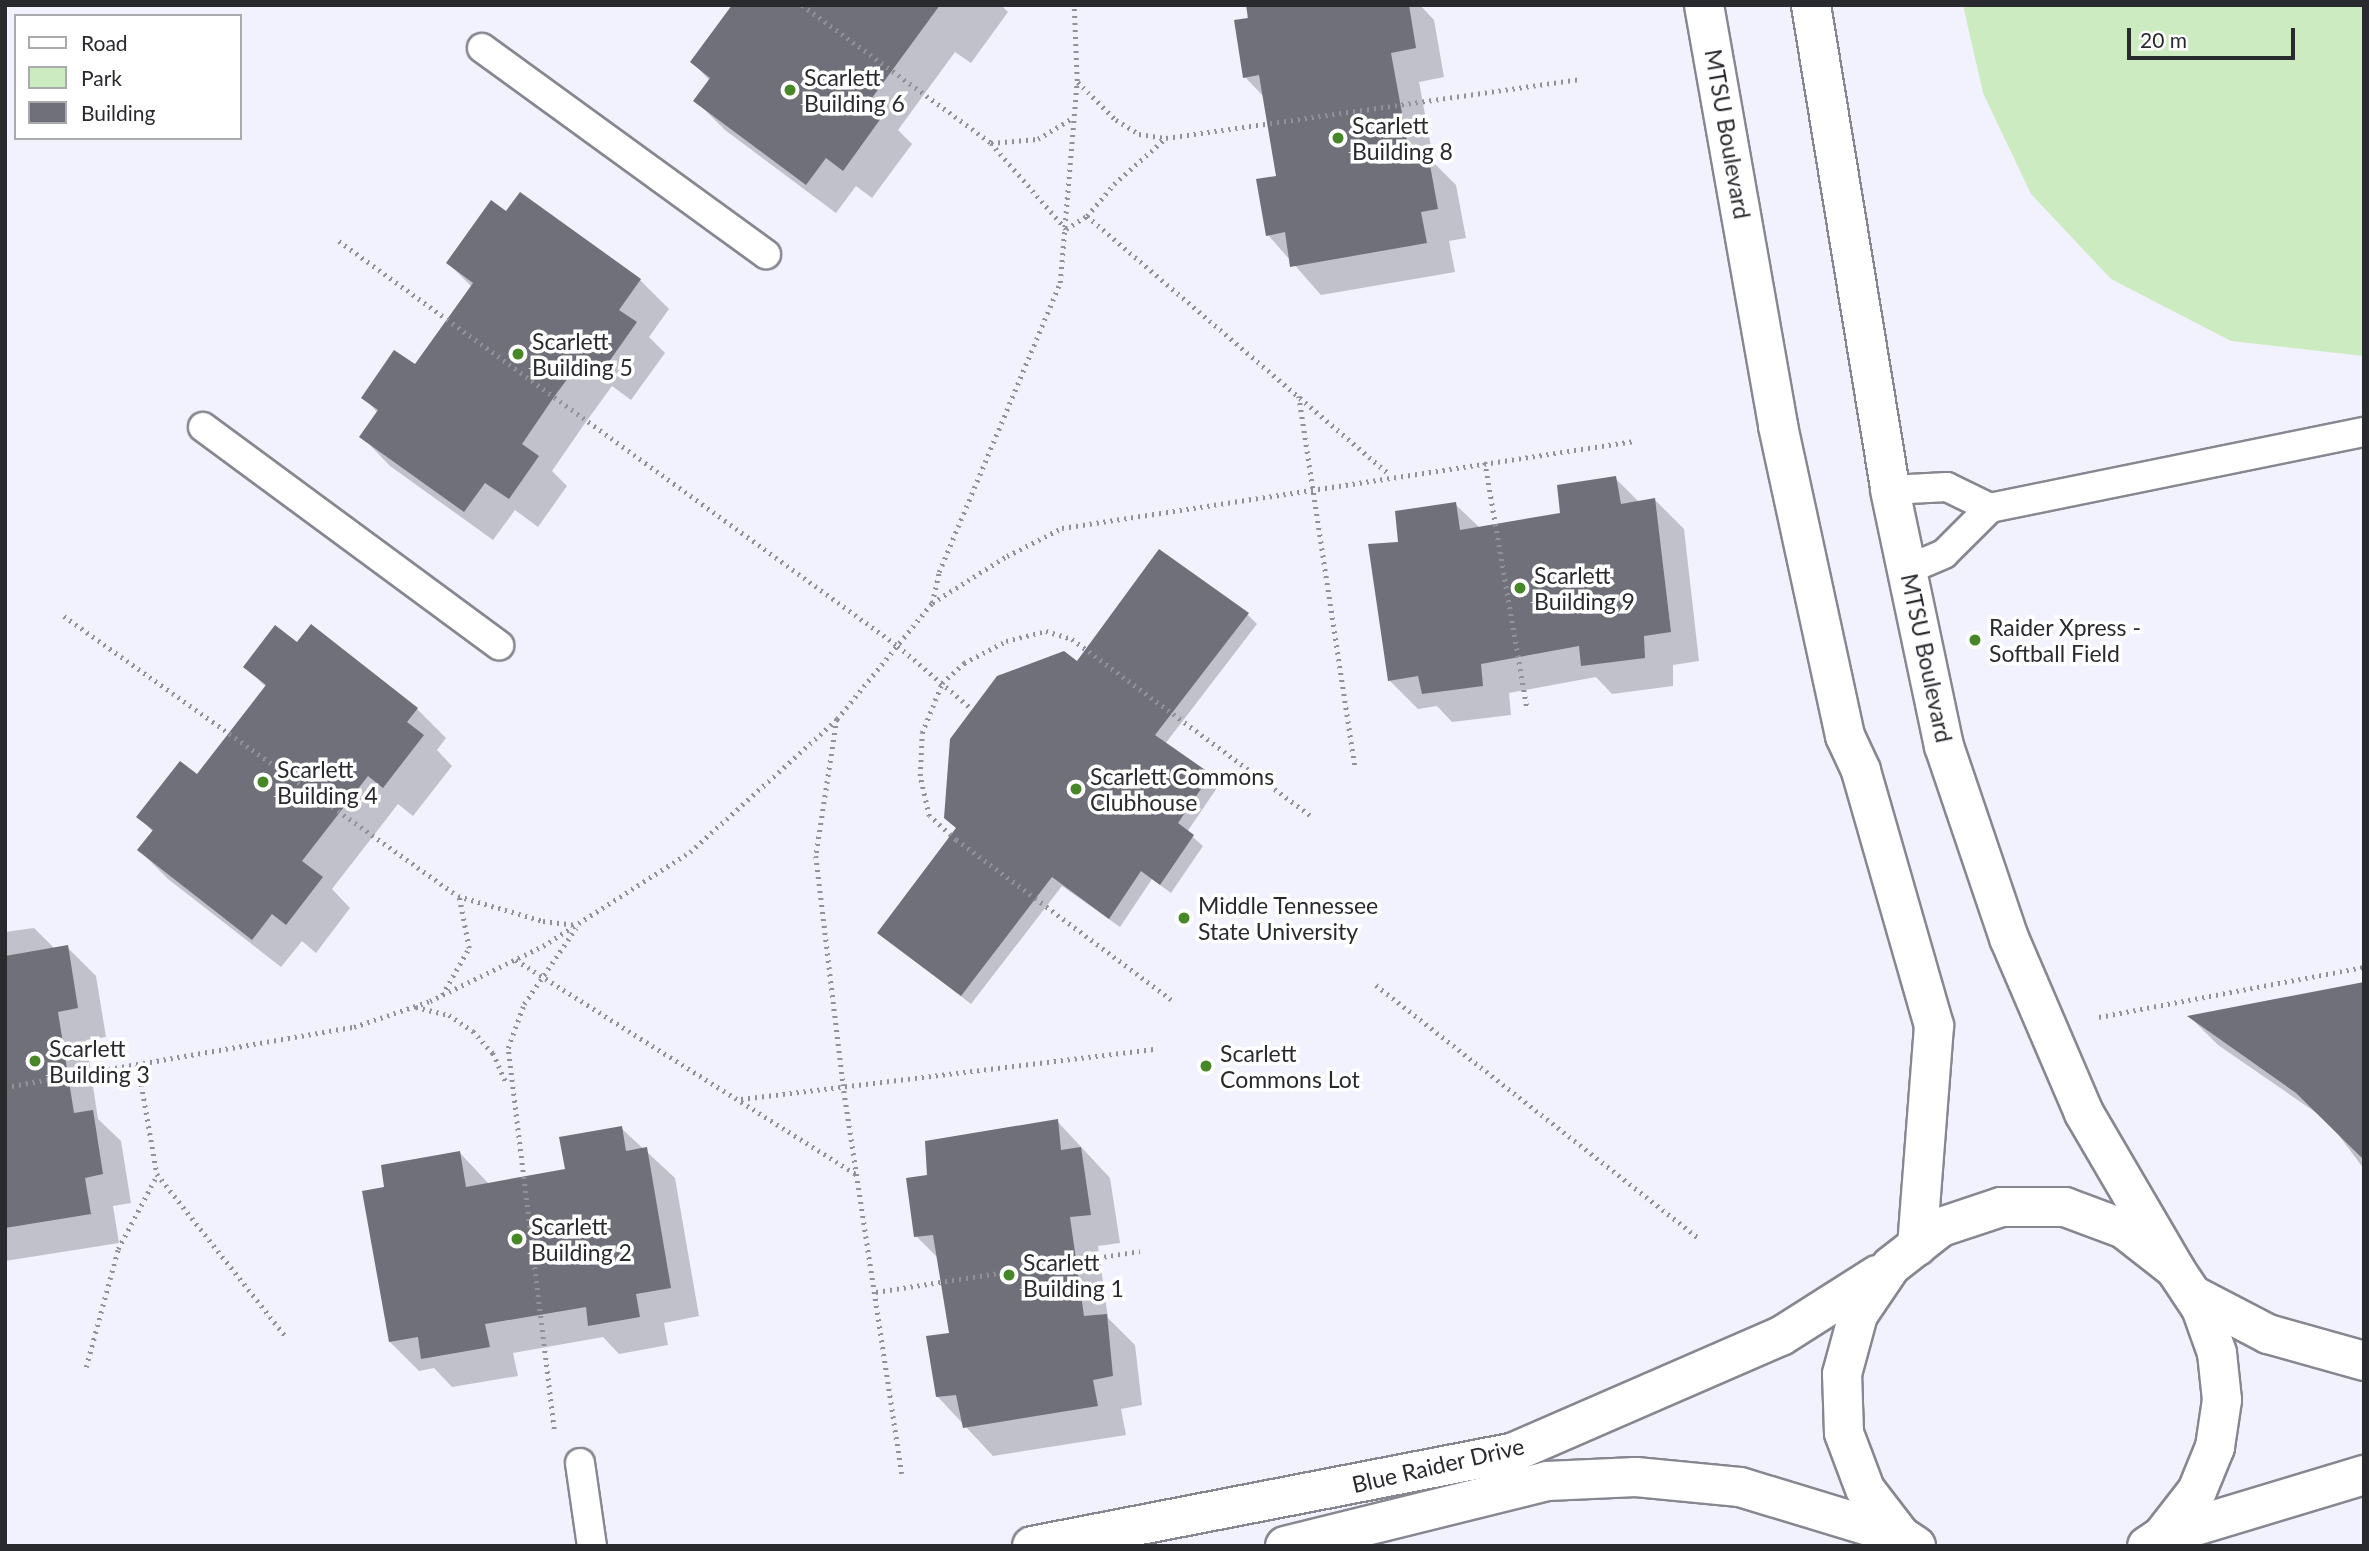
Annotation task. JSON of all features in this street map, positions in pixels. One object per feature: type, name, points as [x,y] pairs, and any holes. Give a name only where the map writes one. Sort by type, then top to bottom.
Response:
[{"type":"street","name":"MTSU Boulevard","points":[[1704,5],[1778,426],[1846,736],[1861,771],[1934,1026],[1904,1256]]},
{"type":"street","name":"MTSU Boulevard","points":[[1811,5],[1890,490],[1944,746],[2009,939],[2084,1113],[2184,1282],[2217,1353],[2222,1400],[2216,1447],[2197,1491],[2155,1541]]},
{"type":"street","name":"Blue Raider Drive","points":[[1032,1546],[1514,1452],[1781,1336],[1904,1256],[1941,1227],[2001,1207],[2065,1208],[2124,1229],[2184,1282]]},
{"type":"street","points":[[1904,1256],[1858,1315],[1842,1374],[1843,1421],[1865,1489],[1909,1541]]},
{"type":"street","points":[[2184,1282],[2268,1334],[2364,1360]]},
{"type":"street","points":[[2155,1541],[2364,1475]]},
{"type":"street","name":"Blue Raider Drive","points":[[1285,1546],[1547,1481],[1636,1477],[1740,1487],[1909,1541]]},
{"type":"lane","points":[[482,48],[766,254]]},
{"type":"lane","points":[[203,427],[499,645]]},
{"type":"lane","points":[[1908,569],[1944,554],[1990,508],[2364,432]]},
{"type":"lane","points":[[1890,490],[1947,487],[1990,508]]},
{"type":"lane","points":[[580,1463],[592,1546]]},
{"type":"path","points":[[802,5],[991,143],[1066,229]]},
{"type":"path","points":[[932,603],[939,572],[1060,284],[1077,81],[1074,5]]},
{"type":"path","points":[[1077,81],[1116,120],[1139,134],[1166,138],[1578,79]]},
{"type":"path","points":[[991,143],[1038,139],[1075,117]]},
{"type":"path","points":[[1066,229],[1087,216],[1114,184],[1166,138]]},
{"type":"path","points":[[1087,216],[1390,475]]},
{"type":"path","points":[[339,241],[898,646],[972,709]]},
{"type":"path","points":[[1299,395],[1355,768]]},
{"type":"path","points":[[5,1087],[354,1027],[415,1007],[516,960],[579,925],[690,852],[837,719],[932,603],[1007,555],[1062,528],[1390,475],[1634,442]]},
{"type":"path","points":[[1485,462],[1527,707]]},
{"type":"path","points":[[64,616],[458,896],[542,921],[579,925]]},
{"type":"path","points":[[1171,1000],[956,840],[929,816],[920,776],[922,733],[942,683],[964,663],[1006,641],[1046,631],[1072,639],[1310,815]]},
{"type":"path","points":[[837,719],[816,856],[843,1084],[902,1474]]},
{"type":"path","points":[[441,996],[469,948],[458,896]]},
{"type":"path","points":[[555,1439],[509,1089],[508,1048],[524,1004],[579,925]]},
{"type":"path","points":[[516,960],[741,1099],[859,1176]]},
{"type":"path","points":[[2099,1017],[2364,967]]},
{"type":"path","points":[[1376,985],[1699,1238]]},
{"type":"path","points":[[415,1007],[449,1015],[473,1031],[493,1053],[509,1089]]},
{"type":"path","points":[[741,1099],[843,1084],[1154,1049]]},
{"type":"path","points":[[138,1064],[157,1174],[287,1338]]},
{"type":"path","points":[[86,1367],[118,1249],[157,1174]]},
{"type":"path","points":[[876,1292],[1140,1251]]},
{"type":"green space","points":[[1963,5],[2364,5],[2364,356],[2231,341],[2111,279],[2031,194],[1983,93]]},
{"type":"building","name":"Scarlett Building 6","points":[[732,5],[940,5],[869,102],[884,114],[843,171],[826,158],[806,185],[693,101],[710,78],[690,62]]},
{"type":"building","name":"Scarlett Building 8","points":[[1246,5],[1409,5],[1416,48],[1391,53],[1410,157],[1428,154],[1438,209],[1421,212],[1427,243],[1290,267],[1285,232],[1266,236],[1256,179],[1276,176],[1259,75],[1243,78],[1234,20],[1248,18]]},
{"type":"building","name":"Scarlett Building 5","points":[[520,192],[641,279],[619,310],[637,322],[601,373],[582,359],[554,397],[522,444],[539,456],[509,499],[485,483],[464,512],[359,437],[378,410],[361,398],[394,350],[415,364],[473,283],[446,263],[491,200],[506,211]]},
{"type":"building","name":"Scarlett Building 9","points":[[1616,476],[1621,504],[1655,498],[1671,632],[1644,636],[1645,658],[1581,666],[1579,646],[1481,664],[1483,686],[1422,694],[1418,676],[1388,681],[1368,544],[1398,542],[1395,511],[1456,502],[1460,530],[1560,513],[1557,485]]},
{"type":"building","points":[[1159,549],[1249,613],[1155,735],[1211,774],[1178,823],[1194,835],[1160,885],[1141,871],[1109,919],[1052,877],[961,996],[877,933],[956,828],[944,818],[950,739],[997,676],[1064,651],[1077,661]]},
{"type":"building","name":"Scarlett Building 4","points":[[311,624],[418,708],[407,722],[424,735],[383,788],[368,776],[302,861],[323,877],[286,925],[272,914],[252,940],[137,850],[153,830],[136,817],[180,761],[197,774],[266,685],[243,667],[275,625],[297,642]]},
{"type":"building","name":"Scarlett Building 3","points":[[68,945],[78,1008],[58,1012],[74,1113],[93,1110],[103,1174],[85,1178],[91,1214],[5,1228],[5,956]]},
{"type":"building","points":[[2364,982],[2364,1160],[2296,1093],[2187,1016]]},
{"type":"building","name":"Scarlett Building 1","points":[[1058,1119],[1061,1150],[1081,1147],[1091,1215],[1070,1217],[1084,1316],[1107,1314],[1113,1376],[1093,1380],[1098,1406],[963,1428],[956,1395],[936,1397],[926,1336],[949,1333],[933,1235],[914,1237],[906,1178],[927,1175],[925,1141]]},
{"type":"building","name":"Scarlett Building 2","points":[[622,1126],[626,1151],[647,1147],[671,1288],[636,1294],[640,1317],[588,1326],[586,1307],[485,1324],[490,1347],[421,1359],[418,1337],[389,1342],[362,1191],[384,1187],[381,1165],[460,1151],[466,1187],[565,1169],[559,1137]]},
{"type":"place","name":"Scarlett Building 6","points":[[790,90]]},
{"type":"place","name":"Scarlett Building 8","points":[[1338,138]]},
{"type":"place","name":"Scarlett Building 5","points":[[518,354]]},
{"type":"place","name":"Scarlett Building 9","points":[[1520,588]]},
{"type":"place","name":"Raider Xpress - Softball Field","points":[[1975,640]]},
{"type":"place","name":"Scarlett Building 4","points":[[263,782]]},
{"type":"place","name":"Scarlett Commons Clubhouse","points":[[1076,789]]},
{"type":"place","name":"Middle Tennessee State University","points":[[1184,918]]},
{"type":"place","name":"Scarlett Building 3","points":[[35,1061]]},
{"type":"place","name":"Scarlett Commons Lot","points":[[1206,1066]]},
{"type":"place","name":"Scarlett Building 2","points":[[517,1239]]},
{"type":"place","name":"Scarlett Building 1","points":[[1009,1275]]}]
